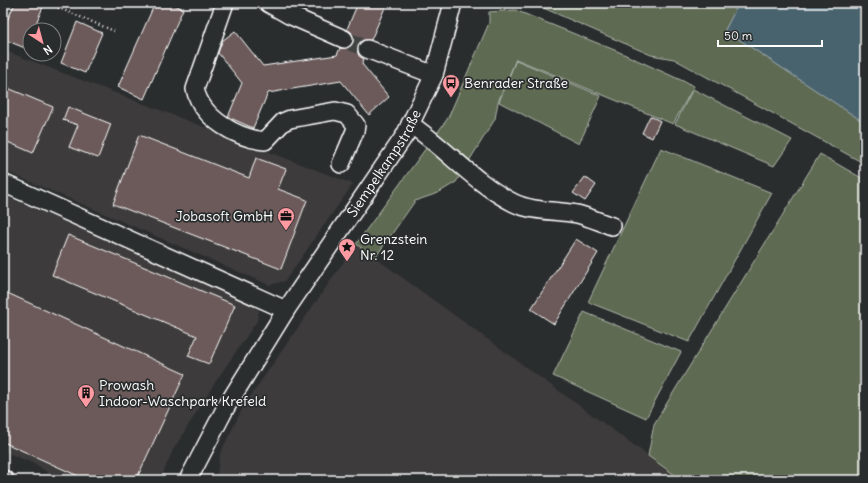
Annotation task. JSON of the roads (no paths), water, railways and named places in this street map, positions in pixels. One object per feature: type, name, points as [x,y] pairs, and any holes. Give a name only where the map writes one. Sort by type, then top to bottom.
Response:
[{"type":"street","points":[[225,3],[195,89],[202,104],[212,117],[226,128],[240,134],[265,141],[283,122],[290,119],[335,111],[347,114],[356,125],[355,131],[341,164]]},
{"type":"street","points":[[268,3],[289,15],[344,38]]},
{"type":"street","name":"Siempelkampstraße","points":[[188,480],[226,407],[286,310],[405,135],[434,75],[453,3]]},
{"type":"street","points":[[367,49],[434,75]]},
{"type":"street","points":[[410,124],[433,140],[492,190],[516,204],[536,209],[578,214],[612,226]]},
{"type":"street","points":[[3,183],[286,310]]},
{"type":"water","points":[[739,3],[865,3],[865,123],[725,30]]},
{"type":"tunnel","points":[[344,39],[367,49]]},
{"type":"place","name":"Benrader Straße","points":[[451,98]]},
{"type":"place","name":"Jobasoft GmbH","points":[[286,231]]},
{"type":"place","name":"Grenzstein Nr. 12","points":[[347,262]]},
{"type":"place","name":"Prowash Indoor-Waschpark Krefeld","points":[[86,408]]}]
